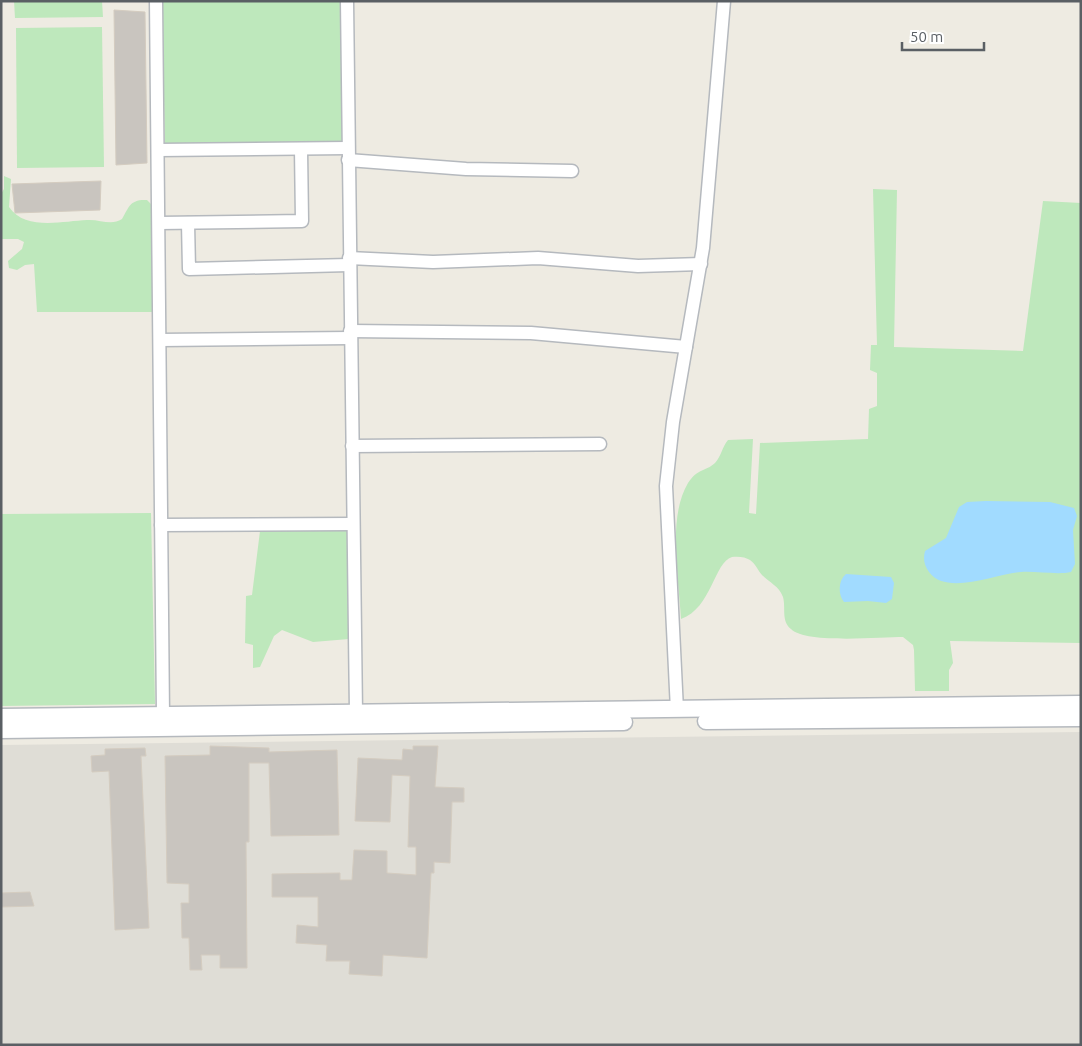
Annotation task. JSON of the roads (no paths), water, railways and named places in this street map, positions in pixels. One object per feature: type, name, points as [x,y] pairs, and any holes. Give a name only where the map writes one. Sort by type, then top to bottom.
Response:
[{"type":"street","points":[[156,1],[163,722]]},
{"type":"street","points":[[347,1],[356,713]]},
{"type":"street","points":[[677,710],[666,486],[673,422],[701,264],[724,1]]},
{"type":"street","points":[[158,150],[301,149],[348,154],[418,166],[572,171]]},
{"type":"street","points":[[159,223],[302,221],[301,149]]},
{"type":"street","points":[[188,223],[189,269],[349,261],[433,262],[538,258],[638,266],[701,264]]},
{"type":"street","points":[[160,340],[532,333],[686,347]]},
{"type":"street","points":[[352,446],[600,444]]},
{"type":"street","points":[[161,525],[353,524]]},
{"type":"street","points":[[1,730],[356,713],[1081,704]]},
{"type":"street","points":[[1,717],[163,722],[1081,718]]},
{"type":"water","points":[[967,502],[1050,502],[1074,508],[1077,516],[1073,530],[1075,564],[1071,572],[1021,572],[959,583],[937,579],[926,567],[925,551],[946,538],[959,507]]},
{"type":"water","points":[[846,574],[891,577],[894,583],[892,599],[886,603],[868,601],[844,602],[840,588],[841,580]]}]
